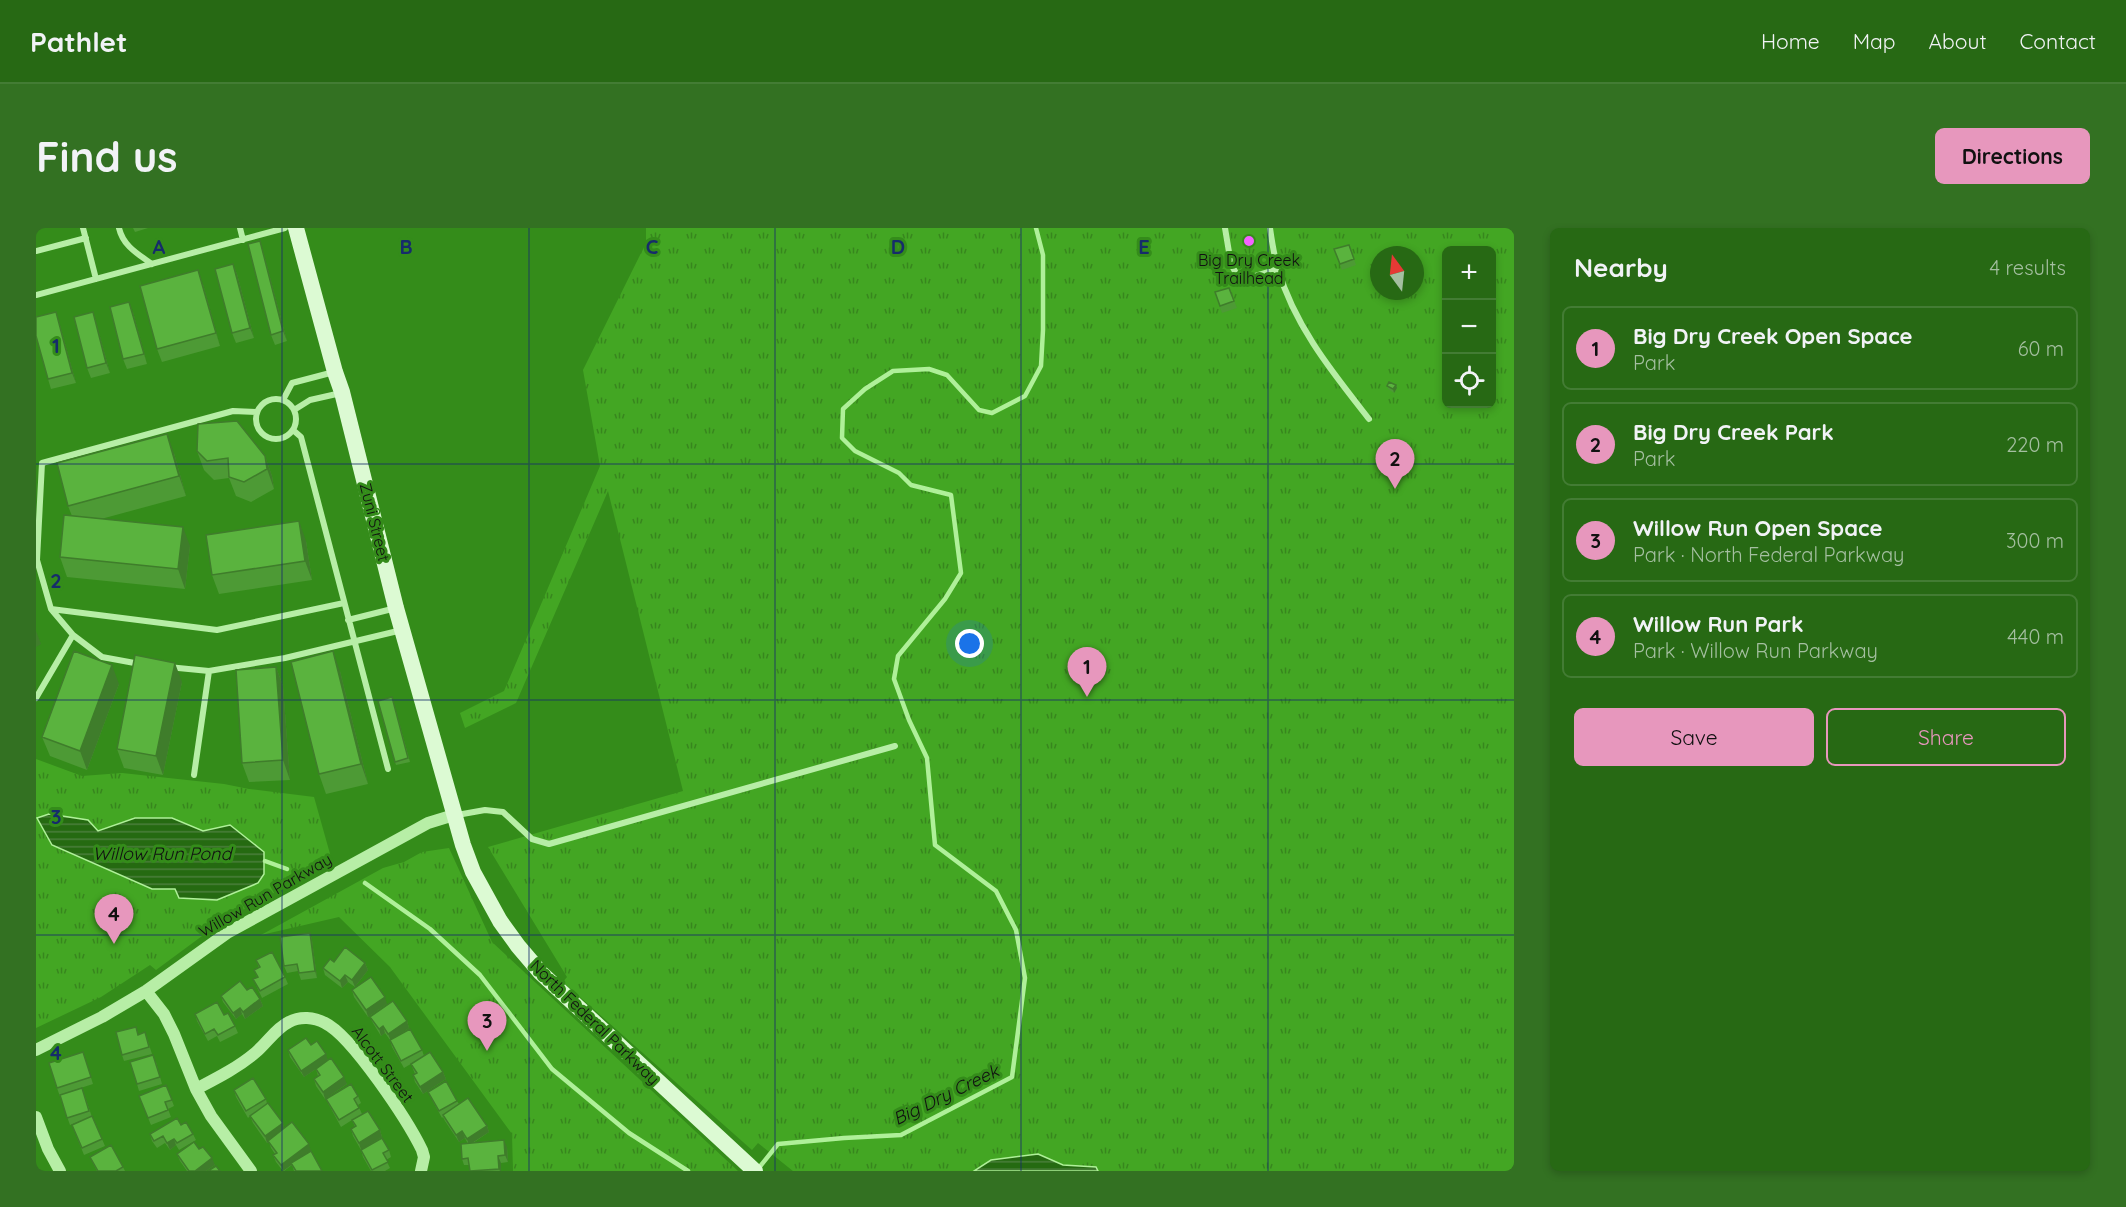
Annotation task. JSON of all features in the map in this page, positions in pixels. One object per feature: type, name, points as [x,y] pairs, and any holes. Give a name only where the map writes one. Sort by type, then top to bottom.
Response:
[{"type":"main road","name":"Zuni Street","points":[[296,228],[342,393],[396,608],[454,816]]},
{"type":"main road","name":"North Federal Parkway","points":[[454,816],[473,872],[500,921],[518,946],[566,998],[755,1171]]},
{"type":"street","name":"Willow Run Parkway","points":[[36,1050],[102,1017],[146,991],[227,933],[428,823],[454,816]]},
{"type":"street","points":[[146,991],[164,1014],[196,1089],[211,1116],[251,1171]]},
{"type":"street","name":"Alcott Street","points":[[196,1089],[229,1072],[255,1053],[288,1022],[300,1018],[312,1018],[334,1029],[355,1050],[392,1101],[422,1150],[424,1157],[421,1171]]},
{"type":"street","points":[[36,1118],[48,1149],[60,1171]]},
{"type":"lane","points":[[83,228],[96,279]]},
{"type":"lane","points":[[118,228],[128,247],[152,264]]},
{"type":"lane","points":[[240,228],[243,240]]},
{"type":"lane","points":[[36,295],[285,228]]},
{"type":"lane","points":[[1224,228],[1231,264],[1237,275],[1248,278],[1278,269]]},
{"type":"lane","points":[[1270,228],[1278,269],[1299,320],[1310,340],[1369,419]]},
{"type":"lane","points":[[36,251],[86,238]]},
{"type":"lane","points":[[283,400],[292,383],[335,372]]},
{"type":"lane","points":[[294,410],[310,400],[342,393]]},
{"type":"lane","points":[[269,400],[283,400],[294,410],[296,424],[293,430],[282,439],[268,438],[258,429],[257,412],[269,400]]},
{"type":"lane","points":[[153,665],[102,657],[73,635],[51,609],[37,560],[42,463],[233,411],[257,412]]},
{"type":"lane","points":[[293,430],[301,437],[388,769]]},
{"type":"lane","points":[[51,609],[217,630],[344,603]]},
{"type":"lane","points":[[348,620],[396,608]]},
{"type":"lane","points":[[164,666],[209,671],[285,658],[402,630]]},
{"type":"lane","points":[[36,698],[73,635]]},
{"type":"lane","points":[[194,775],[209,671]]},
{"type":"lane","points":[[454,816],[485,810],[503,812],[532,839],[549,844],[895,746]]},
{"type":"green space","points":[[646,228],[1514,228],[1514,1171],[793,1171],[758,1143],[752,1150],[563,982],[567,977],[488,847],[683,791],[608,491],[516,703],[465,728],[460,713],[504,691],[600,466],[583,370],[646,243]]},
{"type":"green space","points":[[36,759],[82,776],[122,773],[314,797],[332,861],[221,922],[156,970],[150,965],[101,997],[36,1028]]},
{"type":"green space","points":[[449,848],[492,942],[738,1171],[513,1171],[512,1134],[390,967],[339,917],[261,935],[383,868],[404,862],[422,852]]},
{"type":"water","name":"Willow Run Pond","points":[[49,814],[88,820],[98,831],[135,818],[172,818],[203,831],[230,825],[264,852],[264,874],[258,883],[217,900],[179,898],[175,889],[152,889],[52,845],[37,818]]},
{"type":"water","points":[[1038,1154],[1063,1165],[1096,1167],[1098,1171],[974,1171],[991,1160]]},
{"type":"building","points":[[260,241],[283,331],[271,335],[248,244]]},
{"type":"building","points":[[1349,245],[1354,259],[1340,264],[1334,249]]},
{"type":"building","points":[[233,264],[250,328],[232,333],[215,269]]},
{"type":"building","points":[[198,270],[216,333],[157,349],[140,286]]},
{"type":"building","points":[[1229,288],[1234,301],[1220,306],[1215,292]]},
{"type":"building","points":[[129,302],[144,354],[123,359],[110,307]]},
{"type":"building","points":[[56,312],[72,373],[48,379],[36,336],[36,317]]},
{"type":"building","points":[[93,312],[106,363],[87,368],[74,317]]},
{"type":"building","points":[[1389,382],[1396,385],[1393,389],[1387,386]]},
{"type":"building","points":[[237,421],[265,456],[267,469],[244,482],[229,477],[228,458],[207,461],[197,451],[198,424]]},
{"type":"building","points":[[167,434],[179,476],[68,506],[57,463]]},
{"type":"building","points":[[64,515],[183,527],[178,569],[60,557]]},
{"type":"building","points":[[299,521],[305,561],[212,575],[206,535]]},
{"type":"building","points":[[74,651],[112,665],[80,751],[42,737]]},
{"type":"building","points":[[333,651],[361,764],[319,774],[291,662]]},
{"type":"building","points":[[135,655],[175,663],[156,756],[117,749]]},
{"type":"building","points":[[276,667],[283,760],[242,763],[236,670]]},
{"type":"building","points":[[392,697],[408,758],[395,762],[378,701]]},
{"type":"building","points":[[310,933],[315,971],[299,973],[297,964],[284,966],[280,937]]},
{"type":"building","points":[[345,947],[365,963],[352,980],[345,975],[340,981],[323,968],[330,959],[334,962]]},
{"type":"building","points":[[272,952],[285,977],[260,991],[253,979],[258,977],[254,970],[260,967],[256,960]]},
{"type":"building","points":[[371,977],[385,997],[366,1010],[352,990]]},
{"type":"building","points":[[240,981],[247,990],[252,987],[260,999],[243,1012],[240,1008],[233,1013],[221,996]]},
{"type":"building","points":[[393,1001],[407,1021],[388,1034],[383,1026],[379,1029],[370,1017]]},
{"type":"building","points":[[217,1002],[224,1015],[228,1013],[235,1026],[218,1035],[214,1029],[205,1034],[195,1014]]},
{"type":"building","points":[[136,1027],[138,1035],[145,1032],[149,1047],[122,1055],[116,1032]]},
{"type":"building","points":[[410,1029],[422,1050],[401,1061],[390,1040]]},
{"type":"building","points":[[306,1038],[311,1045],[317,1041],[326,1054],[301,1071],[288,1050]]},
{"type":"building","points":[[83,1052],[91,1077],[57,1088],[49,1063]]},
{"type":"building","points":[[430,1052],[443,1072],[420,1087],[413,1075],[417,1073],[411,1064]]},
{"type":"building","points":[[153,1055],[160,1077],[137,1084],[130,1062]]},
{"type":"building","points":[[331,1058],[344,1077],[323,1092],[314,1079],[320,1075],[316,1069]]},
{"type":"building","points":[[253,1078],[266,1099],[246,1111],[234,1090]]},
{"type":"building","points":[[446,1081],[457,1101],[439,1111],[428,1092]]},
{"type":"building","points":[[351,1084],[358,1096],[354,1099],[359,1108],[339,1120],[326,1099]]},
{"type":"building","points":[[166,1085],[172,1100],[165,1102],[168,1110],[148,1118],[139,1096]]},
{"type":"building","points":[[82,1088],[89,1111],[67,1118],[60,1095]]},
{"type":"building","points":[[468,1098],[487,1126],[467,1139],[462,1131],[456,1135],[443,1115]]},
{"type":"building","points":[[268,1103],[283,1123],[265,1136],[250,1116]]},
{"type":"building","points":[[368,1111],[380,1130],[359,1143],[351,1129],[356,1126],[352,1120]]},
{"type":"building","points":[[92,1116],[102,1139],[82,1148],[72,1125]]},
{"type":"building","points":[[177,1118],[181,1125],[186,1122],[193,1134],[177,1143],[174,1139],[167,1143],[163,1136],[154,1141],[150,1134]]},
{"type":"building","points":[[292,1122],[309,1144],[281,1165],[273,1155],[277,1153],[268,1141]]},
{"type":"building","points":[[382,1138],[389,1150],[383,1153],[388,1162],[372,1170],[361,1150]]},
{"type":"building","points":[[504,1140],[505,1155],[498,1156],[499,1169],[470,1171],[468,1158],[462,1159],[461,1144]]},
{"type":"building","points":[[194,1142],[199,1149],[203,1147],[212,1158],[195,1171],[189,1171],[177,1154]]},
{"type":"building","points":[[111,1145],[123,1167],[116,1171],[98,1171],[90,1157]]},
{"type":"building","points":[[311,1151],[322,1171],[296,1171],[291,1163]]},
{"type":"building","points":[[216,1166],[220,1171],[208,1171]]},
{"type":"waterway","name":"Big Dry Creek","points":[[758,1169],[778,1144],[901,1135],[1012,1077],[1025,978],[1016,930],[996,891],[935,845],[927,758],[909,720],[894,679],[898,656],[945,599],[961,573],[951,495],[911,485],[899,473],[855,451],[842,438],[843,409],[865,389],[893,371],[929,369],[947,375],[979,410],[992,413],[1025,396],[1041,366],[1043,255],[1036,228]]},
{"type":"waterway","points":[[265,861],[287,869]]},
{"type":"waterway","points":[[365,883],[430,929],[480,975],[552,1069],[629,1133],[688,1171]]},
{"type":"place","name":"Big Dry Creek Trailhead","points":[[1249,241]]},
{"type":"place","name":"Big Dry Creek Park","points":[[1395,489]]},
{"type":"place","name":"Big Dry Creek Open Space","points":[[1087,697]]},
{"type":"place","name":"Willow Run Park","points":[[114,944]]},
{"type":"place","name":"Willow Run Open Space","points":[[487,1051]]}]
